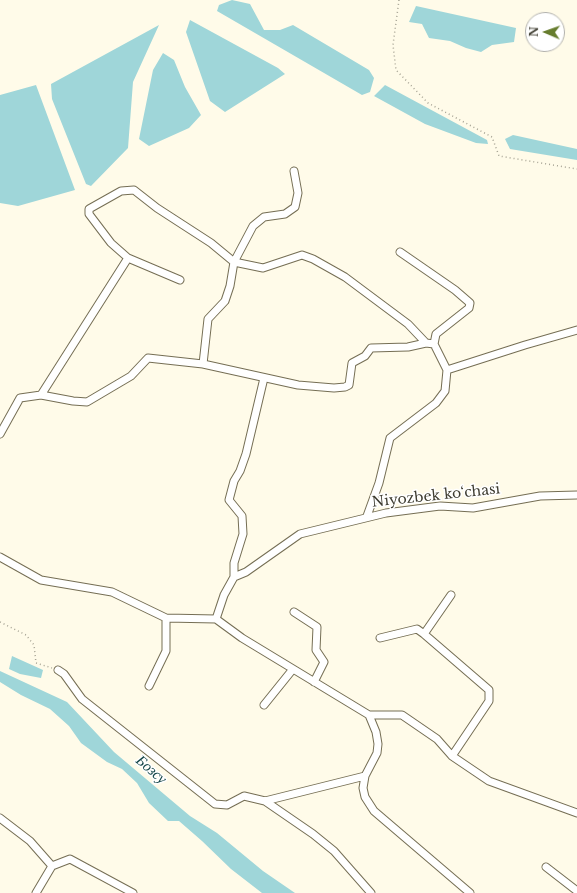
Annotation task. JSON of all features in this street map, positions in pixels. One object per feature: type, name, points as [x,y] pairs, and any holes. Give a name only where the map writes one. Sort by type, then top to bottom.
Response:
[{"type":"street","points":[[203,364],[208,319],[225,301],[230,286],[234,262],[253,226],[264,217],[285,214],[295,207],[298,193],[294,171]]},
{"type":"street","points":[[180,280],[128,258],[111,243],[89,214],[89,209],[121,191],[134,190],[234,262],[263,268],[302,255],[313,259],[345,277],[402,320],[426,343]]},
{"type":"street","points":[[367,516],[379,483],[390,438],[393,434],[436,403],[445,391],[447,370],[434,344],[436,334],[469,308],[470,303],[455,290],[400,252]]},
{"type":"street","points":[[42,395],[128,258]]},
{"type":"street","points":[[447,370],[524,344],[577,330]]},
{"type":"street","points":[[0,434],[20,398],[42,395],[87,402],[131,376],[148,358],[203,364],[298,385],[334,388],[345,387],[351,381],[352,363],[365,356],[371,348],[408,347],[426,343],[434,344]]},
{"type":"street","points":[[216,619],[224,595],[234,577],[234,563],[243,534],[242,516],[229,500],[234,481],[240,471],[246,454],[264,378]]},
{"type":"street","name":"Niyozbek ko‘chasi","points":[[234,577],[246,572],[300,534],[367,516],[440,506],[473,508],[540,496],[577,495]]},
{"type":"street","points":[[0,557],[41,580],[112,592],[166,618],[216,619],[242,638],[369,715],[402,715],[437,739],[452,756],[489,781],[577,813]]},
{"type":"street","points":[[424,634],[451,595]]},
{"type":"street","points":[[294,612],[317,627],[316,650],[324,662],[314,682]]},
{"type":"street","points":[[149,686],[166,650],[166,618]]},
{"type":"street","points":[[380,638],[417,629],[489,690],[490,701],[452,756]]},
{"type":"street","points":[[264,705],[293,669]]},
{"type":"street","points":[[58,670],[64,674],[82,699],[215,804],[227,804],[244,796],[265,801],[313,834],[334,851],[371,893]]},
{"type":"street","points":[[369,715],[376,732],[378,744],[377,753],[366,776],[364,788],[365,796],[374,811],[470,893]]},
{"type":"street","points":[[265,801],[366,776]]},
{"type":"street","points":[[0,818],[30,841],[52,866]]},
{"type":"street","points":[[36,893],[52,866],[70,858],[132,893]]},
{"type":"street","points":[[546,867],[577,891]]},
{"type":"path","points":[[399,0],[393,45],[396,70],[428,104],[492,137],[499,156],[577,169]]},
{"type":"path","points":[[0,622],[26,635],[31,640],[34,645],[36,663],[58,670]]},
{"type":"water","points":[[232,0],[250,4],[264,30],[280,30],[293,25],[369,70],[374,78],[370,92],[362,95],[217,11],[219,5]]},
{"type":"water","points":[[416,6],[516,28],[514,42],[492,45],[481,52],[466,48],[450,41],[429,38],[422,24],[409,22]]},
{"type":"water","points":[[190,20],[278,68],[285,74],[225,112],[210,101],[186,32]]},
{"type":"water","points":[[159,25],[133,82],[128,148],[91,186],[86,184],[52,99],[51,84]]},
{"type":"water","points":[[163,53],[174,60],[185,87],[201,115],[189,128],[149,146],[139,139],[153,70]]},
{"type":"water","points":[[36,85],[75,190],[18,206],[0,203],[0,95]]},
{"type":"water","points":[[385,85],[487,140],[488,144],[476,143],[425,124],[374,96]]},
{"type":"water","points":[[513,135],[577,149],[577,160],[510,149],[505,139]]},
{"type":"water","points":[[12,656],[43,670],[41,678],[20,674],[9,669]]},
{"type":"water","name":"Бозсу","points":[[0,671],[67,702],[114,752],[190,816],[217,833],[263,871],[295,893],[262,893],[231,869],[179,821],[168,821],[149,803],[137,783],[122,769],[107,762],[81,743],[69,726],[50,709],[21,695],[0,682]]}]
